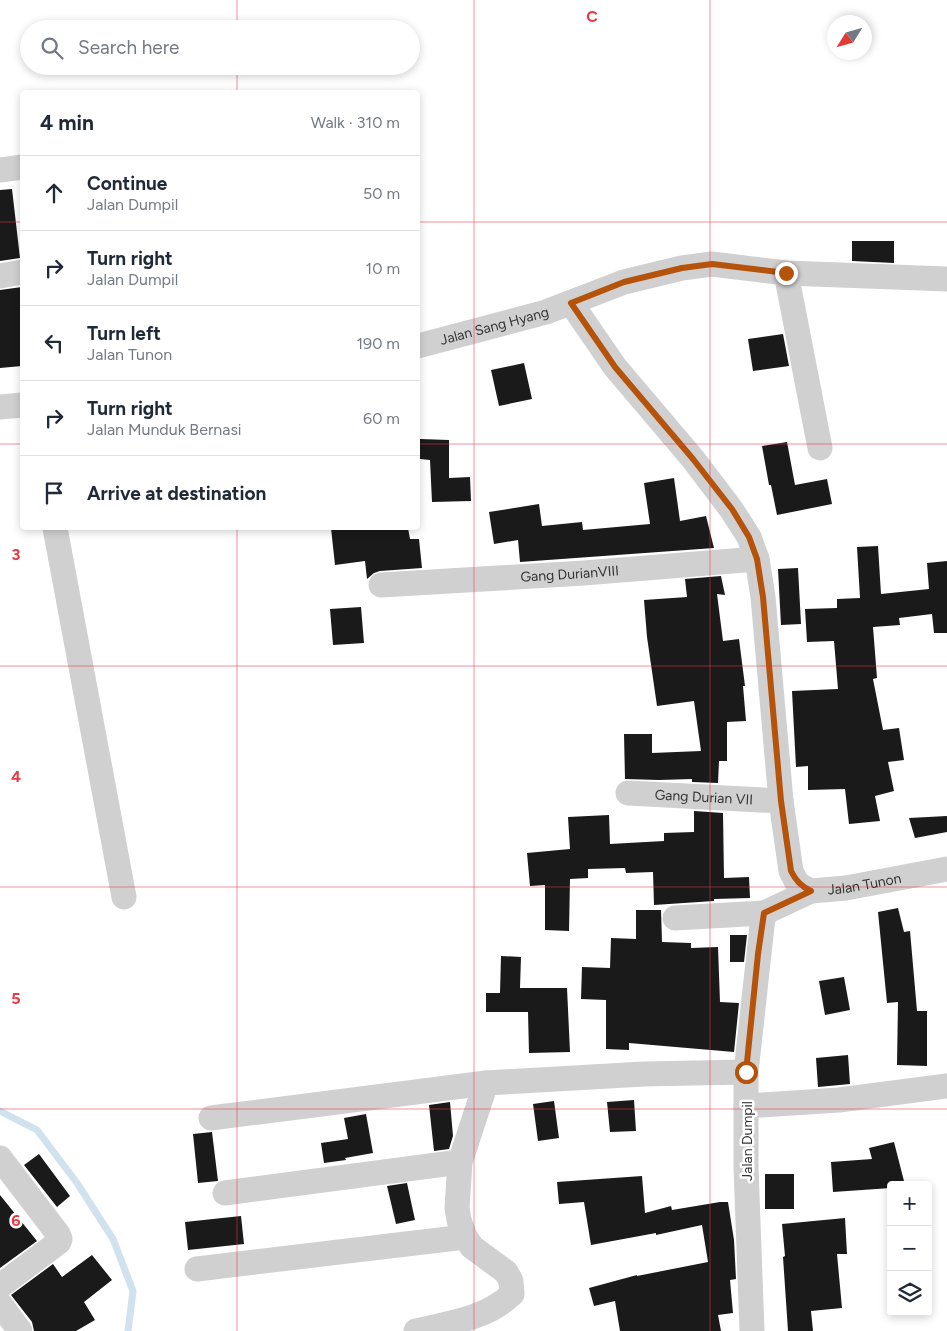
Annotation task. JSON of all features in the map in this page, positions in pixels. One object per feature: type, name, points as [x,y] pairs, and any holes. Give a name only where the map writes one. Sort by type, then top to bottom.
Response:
[{"type":"street","points":[[0,170],[20,167]]},
{"type":"street","name":"Jalan Sang Hyang","points":[[420,345],[546,312],[624,282],[682,268],[712,264],[786,273],[947,279]]},
{"type":"street","points":[[0,276],[20,272]]},
{"type":"street","points":[[786,273],[820,448]]},
{"type":"street","name":"Jalan Tunon","points":[[571,303],[615,367],[693,459],[732,509],[749,537],[757,559],[763,597],[781,801],[791,871],[796,881],[811,891],[846,888],[947,869]]},
{"type":"street","points":[[0,407],[20,404]]},
{"type":"street","points":[[55,530],[124,897]]},
{"type":"street","name":"Gang DurianVIII","points":[[381,585],[584,573],[757,559]]},
{"type":"street","name":"Gang Durian VII","points":[[628,794],[781,801]]},
{"type":"street","points":[[675,918],[764,913],[811,891]]},
{"type":"street","name":"Jalan Dumpil","points":[[752,1331],[746,1166],[746,1072],[764,913]]},
{"type":"street","points":[[211,1118],[486,1083],[644,1074],[746,1072]]},
{"type":"street","points":[[416,1331],[478,1316],[504,1302],[512,1294],[511,1281],[506,1272],[472,1247],[465,1237],[457,1208],[460,1162],[486,1083]]},
{"type":"street","points":[[746,1106],[839,1100],[947,1086]]},
{"type":"street","points":[[0,1158],[60,1239],[59,1242],[0,1286]]},
{"type":"street","points":[[225,1193],[460,1162]]},
{"type":"street","points":[[197,1269],[465,1237]]},
{"type":"street","points":[[0,1304],[20,1331]]},
{"type":"building","points":[[12,189],[20,258],[0,261],[0,190]]},
{"type":"building","points":[[852,241],[894,241],[894,263],[852,261]]},
{"type":"building","points":[[20,287],[20,366],[0,368],[0,290]]},
{"type":"building","points":[[783,334],[789,366],[753,371],[748,339]]},
{"type":"building","points":[[524,363],[532,399],[499,406],[491,370]]},
{"type":"building","points":[[420,439],[449,440],[449,478],[470,477],[471,501],[432,502],[430,460],[420,459]]},
{"type":"building","points":[[787,442],[795,485],[827,479],[832,504],[777,515],[762,446]]},
{"type":"building","points":[[674,478],[680,521],[706,516],[714,548],[520,562],[518,540],[494,544],[489,512],[539,504],[542,526],[582,522],[583,530],[650,524],[644,483]]},
{"type":"building","points":[[331,530],[408,530],[410,539],[419,539],[422,568],[380,571],[367,579],[365,561],[335,565]]},
{"type":"building","points":[[878,546],[881,594],[929,589],[927,563],[947,561],[947,633],[934,633],[932,614],[899,618],[900,625],[873,627],[877,678],[873,679],[883,730],[899,728],[904,760],[888,762],[894,791],[875,796],[880,821],[849,824],[845,789],[808,790],[808,766],[796,767],[792,691],[838,689],[834,641],[807,642],[805,609],[837,608],[837,599],[860,598],[857,547]]},
{"type":"building","points":[[798,568],[801,624],[781,625],[778,569]]},
{"type":"building","points":[[721,576],[725,595],[717,594],[723,641],[739,639],[745,686],[743,686],[746,721],[727,722],[727,761],[719,761],[718,783],[692,782],[692,779],[625,779],[624,734],[652,734],[652,753],[701,751],[694,701],[657,706],[647,637],[644,600],[687,597],[685,579]]},
{"type":"building","points":[[361,607],[364,643],[333,645],[330,609]]},
{"type":"building","points":[[694,811],[723,813],[724,878],[749,877],[750,898],[714,899],[714,901],[654,905],[653,872],[626,873],[625,868],[588,869],[588,878],[570,879],[569,931],[545,930],[545,885],[530,886],[527,853],[570,849],[568,817],[609,815],[610,844],[664,841],[664,833],[694,832]]},
{"type":"building","points":[[947,816],[947,832],[915,838],[909,818]]},
{"type":"building","points":[[898,908],[904,932],[910,931],[917,1011],[927,1011],[927,1066],[897,1065],[898,1002],[887,1003],[878,912]]},
{"type":"building","points":[[636,910],[661,910],[662,942],[691,943],[691,948],[718,947],[720,1002],[739,1003],[734,1052],[629,1043],[629,1050],[606,1049],[606,1000],[581,999],[582,967],[610,968],[611,938],[636,939]]},
{"type":"building","points":[[730,935],[747,935],[744,962],[730,962]]},
{"type":"building","points":[[501,956],[521,957],[520,988],[567,988],[570,1052],[529,1053],[528,1012],[486,1012],[486,993],[500,993]]},
{"type":"building","points":[[844,977],[850,1010],[825,1015],[819,981]]},
{"type":"building","points":[[848,1055],[850,1084],[818,1087],[816,1058]]},
{"type":"building","points":[[634,1100],[636,1131],[610,1132],[607,1102]]},
{"type":"building","points":[[554,1101],[559,1138],[538,1141],[533,1104]]},
{"type":"building","points":[[450,1102],[453,1136],[449,1149],[434,1151],[429,1105]]},
{"type":"building","points":[[366,1114],[373,1153],[324,1163],[321,1143],[348,1139],[344,1118]]},
{"type":"building","points":[[212,1132],[218,1181],[198,1183],[193,1134]]},
{"type":"building","points":[[894,1142],[904,1181],[887,1181],[887,1188],[833,1192],[831,1162],[872,1159],[869,1148]]},
{"type":"building","points":[[39,1154],[70,1196],[57,1207],[24,1165]]},
{"type":"building","points":[[765,1174],[794,1174],[794,1209],[765,1209]]},
{"type":"building","points":[[642,1176],[645,1213],[671,1206],[672,1210],[728,1202],[734,1240],[736,1279],[730,1280],[733,1313],[718,1315],[721,1331],[620,1331],[615,1301],[594,1306],[589,1288],[637,1275],[708,1262],[702,1225],[656,1235],[656,1233],[591,1245],[584,1202],[559,1204],[557,1182]]},
{"type":"building","points":[[407,1183],[415,1220],[396,1224],[387,1186]]},
{"type":"building","points":[[0,1195],[37,1241],[0,1268]]},
{"type":"building","points":[[241,1216],[244,1244],[188,1250],[185,1222]]},
{"type":"building","points":[[845,1218],[847,1254],[837,1254],[842,1308],[811,1311],[813,1331],[788,1331],[782,1224]]},
{"type":"building","points":[[92,1255],[112,1280],[84,1302],[95,1320],[76,1331],[34,1331],[32,1322],[11,1295],[53,1264],[62,1277]]},
{"type":"waterway","points":[[0,1111],[37,1130],[77,1183],[113,1239],[133,1291],[128,1331]]},
{"type":"route","points":[[746,1072],[764,913],[811,891],[801,886],[791,871],[781,801],[763,597],[757,559],[749,537],[732,509],[693,459],[615,367],[571,303],[624,282],[682,268],[712,264],[786,273]]}]
